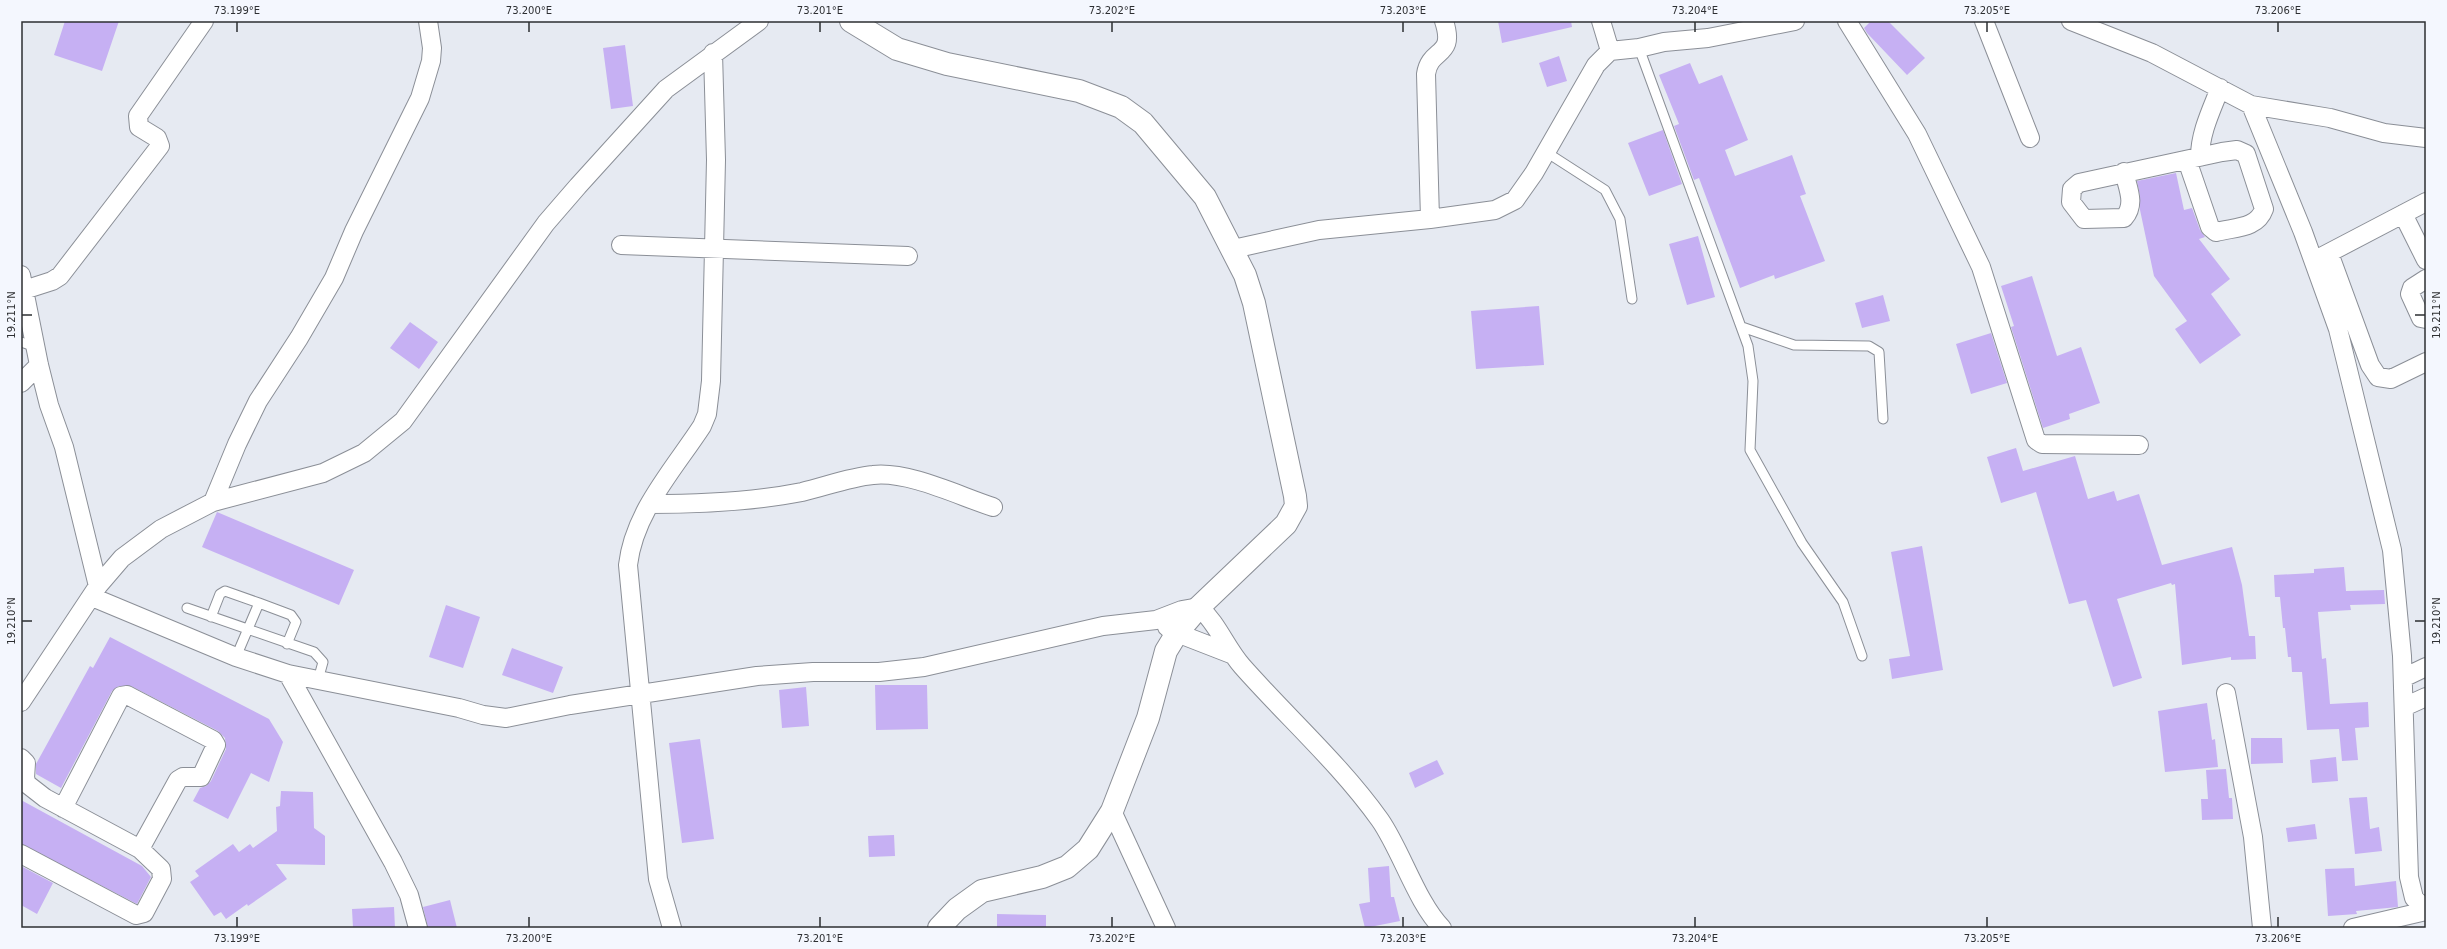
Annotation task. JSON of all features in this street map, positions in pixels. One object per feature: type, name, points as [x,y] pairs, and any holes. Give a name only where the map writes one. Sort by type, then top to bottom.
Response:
[{"type":"street","points":[[95,591],[64,447],[49,405],[39,365],[28,344],[23,283],[52,281],[60,276],[160,146],[157,138],[139,127],[138,116],[204,21]]},
{"type":"street","points":[[214,502],[237,444],[258,401],[299,338],[334,278],[354,231],[420,98],[431,61],[432,48],[428,21]]},
{"type":"street","points":[[21,702],[95,591],[122,558],[161,529],[214,502],[322,473],[364,453],[403,421],[546,223],[578,186],[666,89],[713,53],[759,21]]},
{"type":"street","points":[[851,21],[897,49],[947,64],[1079,91],[1121,107],[1143,123],[1205,197],[1245,275],[1254,303],[1296,506],[1286,524],[1199,607],[1177,633],[1166,651],[1148,718],[1112,811],[1088,849],[1067,867],[1042,878],[982,891],[957,909],[939,928]]},
{"type":"street","points":[[1430,219],[1426,74],[1427,65],[1431,59],[1445,48],[1448,40],[1444,21]]},
{"type":"street","points":[[1601,21],[1610,51]]},
{"type":"street","points":[[1233,250],[1320,230],[1430,219],[1495,210],[1515,200],[1546,152],[1596,65],[1610,51],[1639,48],[1664,42],[1708,38],[1795,21]]},
{"type":"street","points":[[1847,21],[1917,134],[1981,267],[2036,440],[2042,444],[2139,445]]},
{"type":"street","points":[[1984,21],[2030,138]]},
{"type":"street","points":[[2071,21],[2152,53],[2251,105],[2330,118],[2384,133],[2426,138]]},
{"type":"street","points":[[672,928],[658,879],[628,565],[634,537],[650,504],[702,426],[707,414],[711,380],[716,160],[713,53]]},
{"type":"street","points":[[2124,172],[2193,159],[2237,150],[2246,154],[2264,209],[2256,223],[2216,232],[2210,227],[2193,159],[2200,145],[2205,126],[2220,88]]},
{"type":"street","points":[[2251,105],[2313,261],[2338,329],[2392,550],[2403,678],[2409,877],[2414,898],[2426,911],[2353,928]]},
{"type":"street","points":[[2313,261],[2426,202]]},
{"type":"street","points":[[2403,214],[2426,260]]},
{"type":"street","points":[[621,245],[908,256]]},
{"type":"street","points":[[2329,252],[2370,365],[2378,377],[2391,379],[2426,362]]},
{"type":"street","points":[[2426,279],[2412,288],[2410,294],[2421,318],[2426,319]]},
{"type":"street","points":[[21,384],[39,365]]},
{"type":"street","points":[[650,504],[708,504],[757,499],[801,492],[873,475],[897,476],[993,507]]},
{"type":"street","points":[[95,591],[236,657],[288,674],[459,708],[483,715],[506,718],[640,694],[757,676],[813,672],[879,672],[924,667],[1103,626],[1156,620],[1182,610],[1199,607]]},
{"type":"street","points":[[1199,607],[1209,616],[1231,654],[1341,773],[1380,821],[1438,926]]},
{"type":"street","points":[[1156,620],[1177,633],[1231,654]]},
{"type":"street","points":[[2403,678],[2426,667]]},
{"type":"street","points":[[288,674],[393,862],[409,895],[418,928]]},
{"type":"street","points":[[2226,693],[2253,837],[2262,928]]},
{"type":"street","points":[[63,808],[121,696],[127,695],[213,740],[216,745],[201,777],[183,777],[178,780],[140,849]]},
{"type":"street","points":[[2404,707],[2426,697]]},
{"type":"street","points":[[21,758],[26,763],[23,784],[27,784],[45,798],[140,849],[161,870],[162,879],[144,913],[136,915],[21,854]]},
{"type":"street","points":[[1112,811],[1166,928]]},
{"type":"lane","points":[[1639,48],[1748,346],[1753,380],[1750,450],[1802,543],[1843,602],[1862,656]]},
{"type":"lane","points":[[1546,152],[1605,190],[1620,219],[1632,299]]},
{"type":"lane","points":[[1742,327],[1794,345],[1868,346],[1879,352],[1883,419]]},
{"type":"lane","points":[[210,617],[220,594],[225,591],[291,615],[296,622],[287,644]]},
{"type":"lane","points":[[236,657],[259,603]]},
{"type":"lane","points":[[187,608],[287,644],[314,652],[322,662],[318,680]]},
{"type":"building","points":[[65,21],[119,21],[102,71],[54,55]]},
{"type":"building","points":[[1498,21],[1571,21],[1572,27],[1502,43]]},
{"type":"building","points":[[1871,21],[1888,21],[1925,58],[1907,75],[1867,33],[1864,28]]},
{"type":"building","points":[[625,45],[633,106],[611,109],[603,48]]},
{"type":"building","points":[[1559,56],[1567,81],[1547,87],[1539,63]]},
{"type":"building","points":[[1690,63],[1699,84],[1722,75],[1748,140],[1725,150],[1735,176],[1792,155],[1806,194],[1800,196],[1825,261],[1775,279],[1774,275],[1740,288],[1699,178],[1694,180],[1674,126],[1679,124],[1659,75]]},
{"type":"building","points":[[1663,130],[1682,184],[1649,196],[1628,143]]},
{"type":"building","points":[[2176,173],[2184,210],[2192,208],[2200,230],[2205,237],[2199,239],[2230,279],[2211,294],[2241,335],[2200,364],[2175,329],[2187,321],[2154,276],[2140,210],[2140,196],[2137,181]]},
{"type":"building","points":[[1698,236],[1715,297],[1687,305],[1669,244]]},
{"type":"building","points":[[2032,276],[2057,356],[2081,347],[2100,403],[2069,414],[2070,419],[2043,428],[2011,327],[2014,326],[2001,286]]},
{"type":"building","points":[[1883,295],[1890,321],[1862,328],[1855,303]]},
{"type":"building","points":[[1539,306],[1544,365],[1476,369],[1471,311]]},
{"type":"building","points":[[410,322],[438,342],[419,369],[390,348]]},
{"type":"building","points":[[1991,333],[2007,383],[1971,394],[1956,344]]},
{"type":"building","points":[[2016,448],[2023,471],[2075,456],[2088,499],[2114,491],[2117,501],[2139,494],[2162,565],[2232,547],[2242,585],[2249,636],[2255,636],[2256,659],[2231,660],[2231,657],[2182,665],[2175,584],[2172,585],[2171,583],[2117,599],[2142,678],[2113,687],[2086,600],[2069,604],[2036,492],[2001,503],[1987,457]]},
{"type":"building","points":[[217,512],[354,570],[339,605],[202,547]]},
{"type":"building","points":[[1922,546],[1943,670],[1892,679],[1889,659],[1910,656],[1891,552]]},
{"type":"building","points":[[2344,567],[2346,591],[2384,590],[2385,604],[2350,605],[2351,610],[2318,612],[2322,659],[2326,658],[2330,704],[2368,702],[2369,727],[2355,728],[2358,760],[2342,761],[2339,729],[2307,730],[2302,672],[2292,672],[2291,657],[2288,657],[2285,628],[2283,628],[2280,597],[2275,597],[2274,575],[2314,573],[2314,569]]},
{"type":"building","points":[[446,605],[480,617],[463,668],[429,657]]},
{"type":"building","points":[[110,637],[269,719],[283,742],[269,782],[251,773],[228,819],[193,801],[200,788],[206,786],[211,781],[226,749],[225,738],[218,731],[131,686],[119,686],[112,691],[61,788],[36,774],[36,764],[90,666],[93,668]]},
{"type":"building","points":[[512,648],[563,667],[553,693],[502,675]]},
{"type":"building","points":[[875,685],[927,685],[928,729],[876,730]]},
{"type":"building","points":[[806,687],[809,726],[782,728],[779,690]]},
{"type":"building","points":[[2207,703],[2212,740],[2215,739],[2218,767],[2165,772],[2158,711]]},
{"type":"building","points":[[2251,738],[2282,738],[2283,763],[2251,764]]},
{"type":"building","points":[[700,739],[714,839],[682,843],[669,743]]},
{"type":"building","points":[[2336,757],[2338,781],[2312,783],[2310,760]]},
{"type":"building","points":[[1437,760],[1444,774],[1415,788],[1409,773]]},
{"type":"building","points":[[2226,769],[2229,798],[2232,798],[2233,819],[2202,820],[2201,799],[2208,799],[2206,770]]},
{"type":"building","points":[[281,791],[313,792],[314,828],[325,836],[325,865],[276,864],[287,879],[226,919],[221,912],[214,916],[190,882],[199,876],[195,871],[233,844],[239,852],[250,844],[253,848],[277,831],[276,807],[280,806]]},
{"type":"building","points":[[2367,797],[2370,829],[2379,827],[2382,851],[2355,854],[2349,798]]},
{"type":"building","points":[[21,800],[142,866],[151,877],[137,904],[21,844]]},
{"type":"building","points":[[2315,824],[2317,839],[2288,842],[2286,828]]},
{"type":"building","points":[[894,835],[895,856],[869,857],[868,836]]},
{"type":"building","points":[[21,866],[53,883],[37,914],[21,905]]},
{"type":"building","points":[[1389,866],[1391,897],[1394,897],[1400,921],[1365,928],[1359,904],[1370,902],[1368,868]]},
{"type":"building","points":[[2354,868],[2355,886],[2396,881],[2398,907],[2356,911],[2357,914],[2328,916],[2325,869]]},
{"type":"building","points":[[450,900],[457,928],[428,928],[423,907]]},
{"type":"building","points":[[394,907],[395,928],[353,928],[352,909]]},
{"type":"building","points":[[997,914],[1046,915],[1046,928],[997,928]]}]
